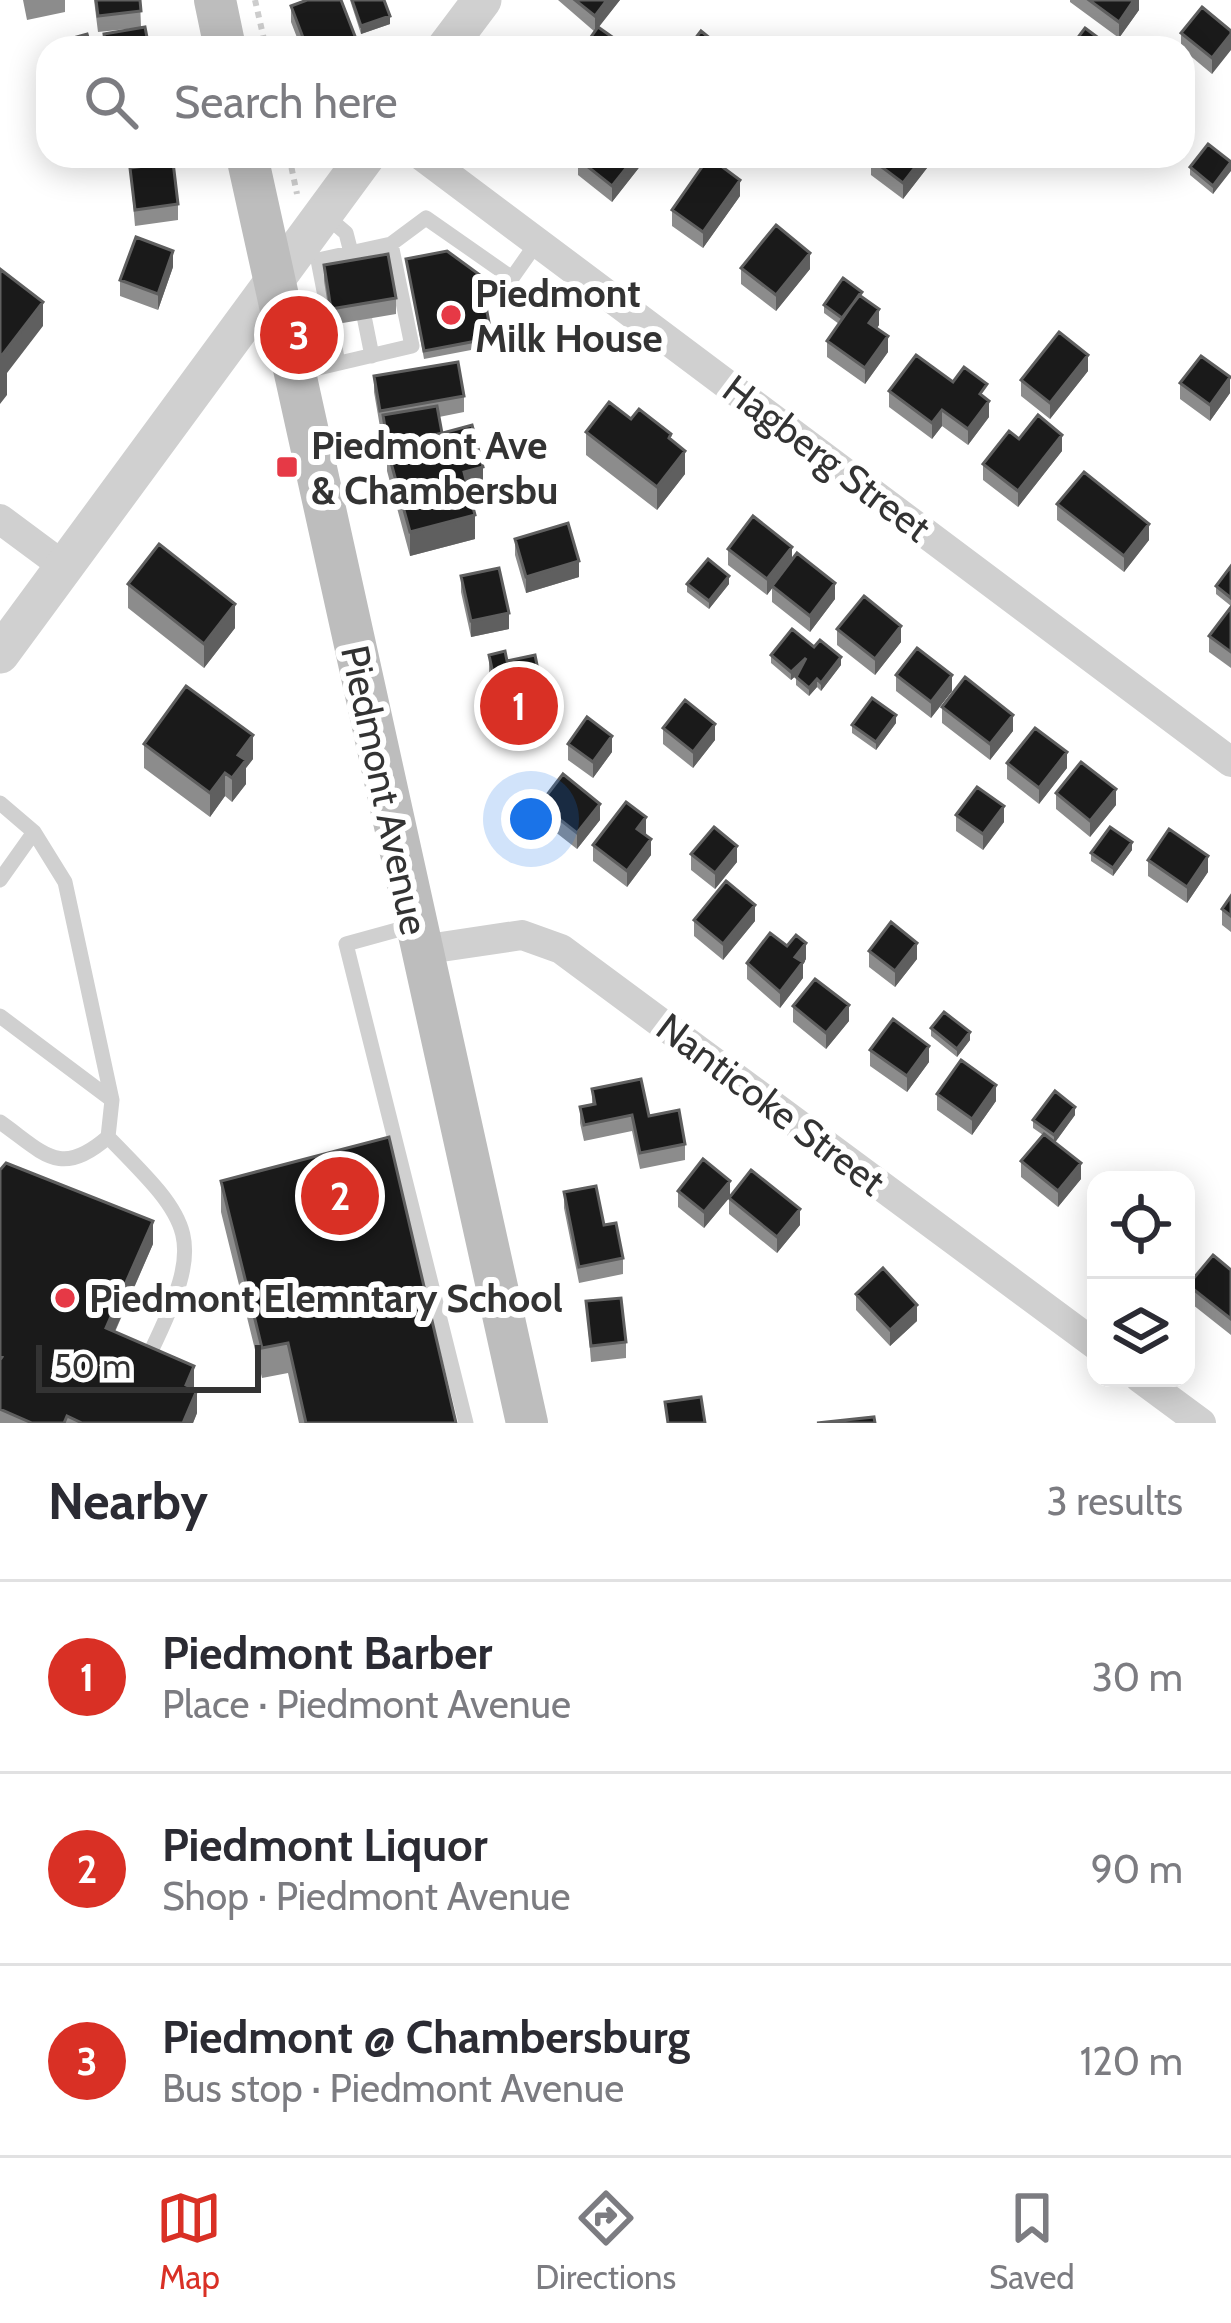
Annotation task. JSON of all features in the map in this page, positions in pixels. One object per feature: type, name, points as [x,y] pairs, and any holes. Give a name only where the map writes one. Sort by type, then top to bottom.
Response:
[{"type":"main road","points":[[214,0],[222,36]]},
{"type":"main road","name":"Piedmont Avenue","points":[[250,168],[527,1423]]},
{"type":"street","points":[[455,36],[482,0]]},
{"type":"street","points":[[0,654],[357,168]]},
{"type":"street","name":"Hagberg Street","points":[[438,168],[1231,762]]},
{"type":"street","points":[[0,519],[66,568]]},
{"type":"street","name":"Nanticoke Street","points":[[418,938],[522,935],[561,949],[1087,1338]]},
{"type":"street","points":[[1152,1387],[1201,1423]]},
{"type":"lane","points":[[324,214],[346,233],[356,277]]},
{"type":"lane","points":[[338,363],[318,260],[392,244],[426,218],[512,278],[538,242]]},
{"type":"lane","points":[[294,374],[412,346],[392,244]]},
{"type":"lane","points":[[364,316],[372,356]]},
{"type":"lane","points":[[0,803],[34,832],[65,882],[112,1100],[108,1137],[87,1155],[53,1160],[0,1122]]},
{"type":"lane","points":[[0,880],[34,832]]},
{"type":"lane","points":[[418,938],[346,944],[466,1423]]},
{"type":"lane","points":[[0,1016],[112,1100]]},
{"type":"lane","points":[[108,1137],[164,1193],[182,1226],[188,1257],[182,1287],[151,1351]]},
{"type":"path","points":[[255,0],[263,36]]},
{"type":"building","points":[[96,0],[140,0],[141,11],[98,16]]},
{"type":"building","points":[[307,0],[341,0],[355,36],[302,36],[291,6]]},
{"type":"building","points":[[352,0],[384,0],[390,16],[361,26]]},
{"type":"building","points":[[575,0],[607,0],[595,16]]},
{"type":"building","points":[[1089,0],[1134,0],[1119,22]]},
{"type":"building","points":[[1202,7],[1231,31],[1212,58],[1195,44],[1195,36],[1181,33]]},
{"type":"building","points":[[145,27],[147,36],[104,36]]},
{"type":"building","points":[[1208,144],[1231,162],[1213,186],[1191,168]]},
{"type":"building","points":[[130,168],[174,168],[178,204],[135,210]]},
{"type":"building","points":[[589,168],[626,168],[612,186]]},
{"type":"building","points":[[701,168],[724,168],[740,180],[703,232],[672,210]]},
{"type":"building","points":[[883,168],[915,168],[903,183]]},
{"type":"building","points":[[776,225],[810,253],[776,295],[741,268]]},
{"type":"building","points":[[136,237],[173,251],[158,294],[120,280]]},
{"type":"building","name":"Piedmont Milk House","points":[[447,251],[480,275],[492,338],[424,351],[406,259]]},
{"type":"building","points":[[388,254],[396,298],[331,309],[324,265]]},
{"type":"building","points":[[0,269],[43,302],[0,358]]},
{"type":"building","points":[[843,278],[862,292],[842,318],[824,305]]},
{"type":"building","points":[[859,295],[879,309],[869,323],[888,336],[865,368],[827,341]]},
{"type":"building","points":[[1059,332],[1088,355],[1050,403],[1021,380]]},
{"type":"building","points":[[916,355],[953,382],[964,367],[987,384],[980,394],[989,401],[968,429],[942,410],[932,423],[889,391]]},
{"type":"building","points":[[1201,356],[1230,377],[1210,405],[1180,383]]},
{"type":"building","points":[[458,362],[464,396],[380,411],[374,376]]},
{"type":"building","points":[[609,402],[631,419],[639,409],[685,451],[657,487],[586,432]]},
{"type":"building","points":[[437,406],[442,433],[388,446],[383,415]]},
{"type":"building","points":[[1038,415],[1062,435],[1018,491],[983,464],[1009,431],[1019,439]]},
{"type":"building","points":[[472,425],[483,467],[464,472],[475,515],[410,532],[387,448]]},
{"type":"building","points":[[1084,472],[1149,524],[1124,556],[1057,504]]},
{"type":"building","points":[[753,516],[792,547],[767,579],[728,549]]},
{"type":"building","points":[[568,523],[579,561],[526,577],[515,539]]},
{"type":"building","points":[[159,544],[235,604],[204,644],[128,584]]},
{"type":"building","points":[[797,553],[835,583],[810,616],[772,586]]},
{"type":"building","points":[[708,559],[729,576],[709,601],[687,584]]},
{"type":"building","points":[[1231,566],[1231,598],[1216,586]]},
{"type":"building","points":[[499,568],[509,613],[471,621],[461,576]]},
{"type":"building","points":[[864,596],[901,626],[875,659],[837,629]]},
{"type":"building","points":[[1231,607],[1231,652],[1209,636]]},
{"type":"building","points":[[792,629],[814,647],[820,640],[841,657],[821,683],[817,679],[809,688],[796,677],[806,658],[791,672],[771,655]]},
{"type":"building","points":[[917,648],[952,675],[931,702],[896,675]]},
{"type":"building","points":[[505,651],[507,661],[535,655],[548,720],[505,729],[489,655]]},
{"type":"building","points":[[965,677],[1013,715],[990,744],[942,707]]},
{"type":"building","points":[[186,686],[253,735],[238,755],[246,760],[232,778],[225,773],[210,793],[144,744]]},
{"type":"building","points":[[872,698],[896,715],[876,742],[852,725]]},
{"type":"building","points":[[685,700],[715,724],[693,752],[663,728]]},
{"type":"building","points":[[587,717],[612,736],[593,762],[568,744]]},
{"type":"building","points":[[1035,728],[1067,752],[1039,788],[1007,763]]},
{"type":"building","points":[[1081,762],[1116,789],[1090,821],[1056,793]]},
{"type":"building","points":[[563,774],[600,804],[577,833],[540,804]]},
{"type":"building","points":[[977,787],[1004,806],[983,834],[956,815]]},
{"type":"building","points":[[626,802],[646,817],[637,829],[651,839],[627,871],[593,845]]},
{"type":"building","points":[[714,827],[737,846],[715,873],[691,854]]},
{"type":"building","points":[[1110,827],[1132,842],[1113,868],[1091,853]]},
{"type":"building","points":[[1169,829],[1208,856],[1187,887],[1148,860]]},
{"type":"building","points":[[726,881],[755,905],[723,944],[694,920]]},
{"type":"building","points":[[891,922],[917,943],[895,971],[869,951]]},
{"type":"building","points":[[770,933],[787,946],[796,935],[806,943],[795,957],[803,962],[780,992],[747,963]]},
{"type":"building","points":[[815,979],[849,1005],[826,1033],[793,1006]]},
{"type":"building","points":[[944,1012],[970,1032],[957,1049],[931,1028]]},
{"type":"building","points":[[893,1019],[929,1046],[907,1076],[870,1050]]},
{"type":"building","points":[[961,1060],[996,1085],[972,1119],[937,1094]]},
{"type":"building","points":[[641,1079],[649,1116],[679,1110],[685,1144],[640,1153],[632,1115],[584,1125],[580,1107],[595,1104],[592,1089]]},
{"type":"building","points":[[1055,1091],[1075,1107],[1054,1135],[1033,1120]]},
{"type":"building","points":[[1044,1134],[1081,1163],[1058,1191],[1021,1161]]},
{"type":"building","points":[[389,1137],[456,1423],[306,1423],[288,1343],[262,1348],[221,1181]]},
{"type":"building","points":[[703,1159],[730,1181],[704,1212],[678,1191]]},
{"type":"building","name":"Piedmont Elemntary School","points":[[6,1163],[153,1221],[106,1328],[194,1366],[186,1385],[197,1390],[183,1423],[82,1423],[67,1416],[64,1423],[32,1423],[0,1409],[0,1170]]},
{"type":"building","points":[[751,1170],[800,1209],[777,1237],[729,1198]]},
{"type":"building","points":[[596,1186],[604,1225],[616,1223],[623,1258],[579,1267],[564,1192]]},
{"type":"building","points":[[1213,1255],[1231,1270],[1231,1319],[1195,1291],[1195,1277]]},
{"type":"building","points":[[883,1268],[917,1305],[890,1330],[856,1294]]},
{"type":"building","points":[[621,1298],[626,1342],[591,1346],[586,1301]]},
{"type":"building","points":[[701,1397],[705,1423],[668,1423],[665,1402]]},
{"type":"building","points":[[874,1417],[875,1423],[817,1423]]},
{"type":"place","name":"Piedmont Milk House","points":[[451,315]]},
{"type":"place","name":"Piedmont @ Chambersburg","points":[[299,335]]},
{"type":"place","name":"Piedmont Ave & Chambersbu","points":[[287,467]]},
{"type":"place","name":"Piedmont Barber","points":[[519,706]]},
{"type":"place","name":"Piedmont Liquor","points":[[340,1196]]},
{"type":"place","name":"Piedmont Elemntary School","points":[[65,1298]]}]
